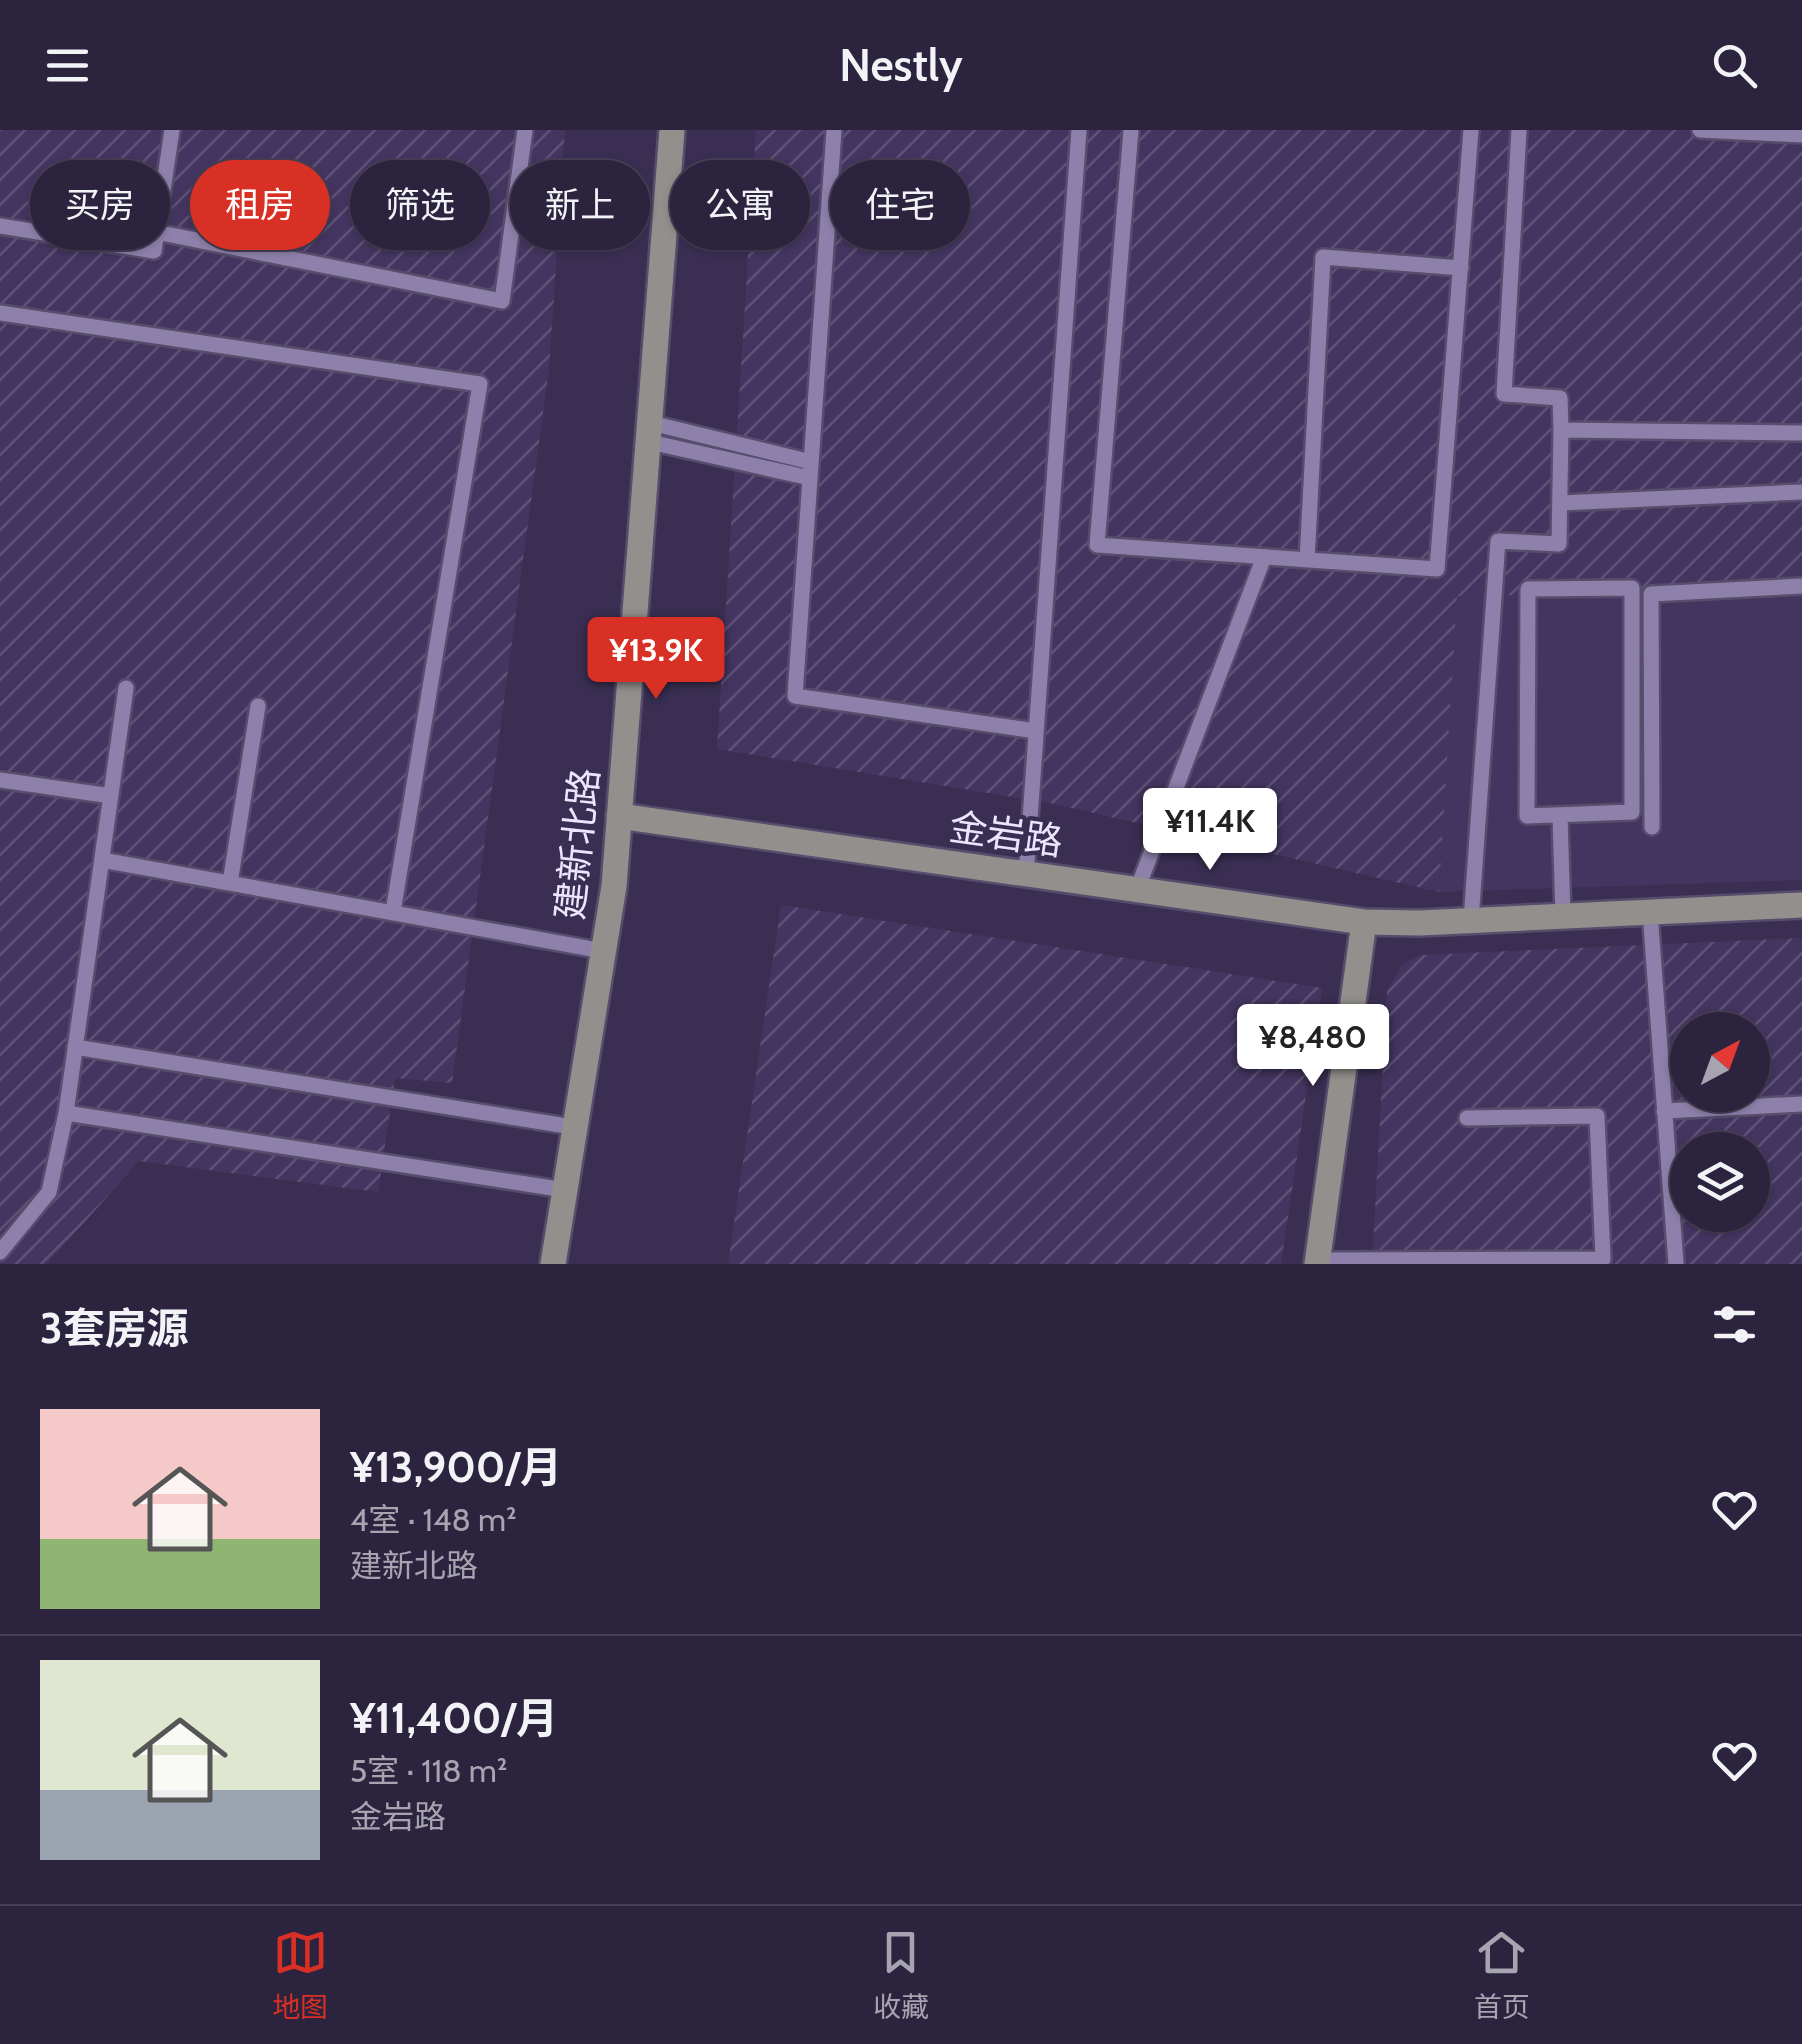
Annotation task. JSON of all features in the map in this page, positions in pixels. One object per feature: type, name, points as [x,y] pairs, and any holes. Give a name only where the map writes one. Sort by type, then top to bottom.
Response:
[{"type":"street","name":"建新北路","points":[[554,1264],[614,886],[672,130]]},
{"type":"street","name":"金岩路","points":[[619,816],[1364,922],[1472,921],[1802,905]]},
{"type":"street","points":[[1317,1262],[1364,922]]},
{"type":"lane","points":[[167,160],[172,130]]},
{"type":"lane","points":[[170,235],[502,301],[525,130]]},
{"type":"lane","points":[[834,130],[796,696],[1036,731]]},
{"type":"lane","points":[[1026,875],[1079,130]]},
{"type":"lane","points":[[1132,130],[1098,545],[1438,570],[1471,130]]},
{"type":"lane","points":[[1472,921],[1498,541],[1559,544],[1560,398],[1504,394],[1519,130]]},
{"type":"lane","points":[[1700,130],[1802,136]]},
{"type":"lane","points":[[0,226],[30,231]]},
{"type":"lane","points":[[1307,560],[1323,257],[1460,268]]},
{"type":"lane","points":[[0,313],[480,384],[393,912]]},
{"type":"lane","points":[[1561,430],[1802,433]]},
{"type":"lane","points":[[650,433],[810,470]]},
{"type":"lane","points":[[1560,503],[1802,492]]},
{"type":"lane","points":[[1137,890],[1264,556]]},
{"type":"lane","points":[[1652,828],[1651,594],[1802,586]]},
{"type":"lane","points":[[1632,588],[1632,812],[1560,816],[1527,816],[1528,589],[1632,588]]},
{"type":"lane","points":[[0,1252],[49,1192],[66,1113],[126,688]]},
{"type":"lane","points":[[230,883],[258,706]]},
{"type":"lane","points":[[0,780],[111,796]]},
{"type":"lane","points":[[1560,816],[1563,916]]},
{"type":"lane","points":[[102,860],[602,950]]},
{"type":"lane","points":[[1650,912],[1676,1264]]},
{"type":"lane","points":[[76,1047],[573,1127]]},
{"type":"lane","points":[[1664,1111],[1802,1104]]},
{"type":"lane","points":[[66,1113],[565,1190]]},
{"type":"lane","points":[[1317,1262],[1603,1259],[1597,1116],[1466,1118]]},
{"type":"shaded area","points":[[0,130],[565,130],[563,160],[510,160],[510,250],[557,250],[549,369],[452,1083],[395,1078],[378,1192],[139,1161],[47,1264],[0,1264]]},
{"type":"shaded area","points":[[756,130],[1802,130],[1802,590],[1457,596],[1439,892],[1050,803],[717,749],[748,250],[810,250],[810,160],[754,160]]},
{"type":"shaded area","points":[[1802,590],[1802,880],[1439,892],[1456,596]]},
{"type":"shaded area","points":[[781,905],[1322,988],[1281,1264],[728,1264]]},
{"type":"shaded area","points":[[1802,938],[1802,1264],[1372,1264],[1387,991],[1402,964],[1420,955]]}]
